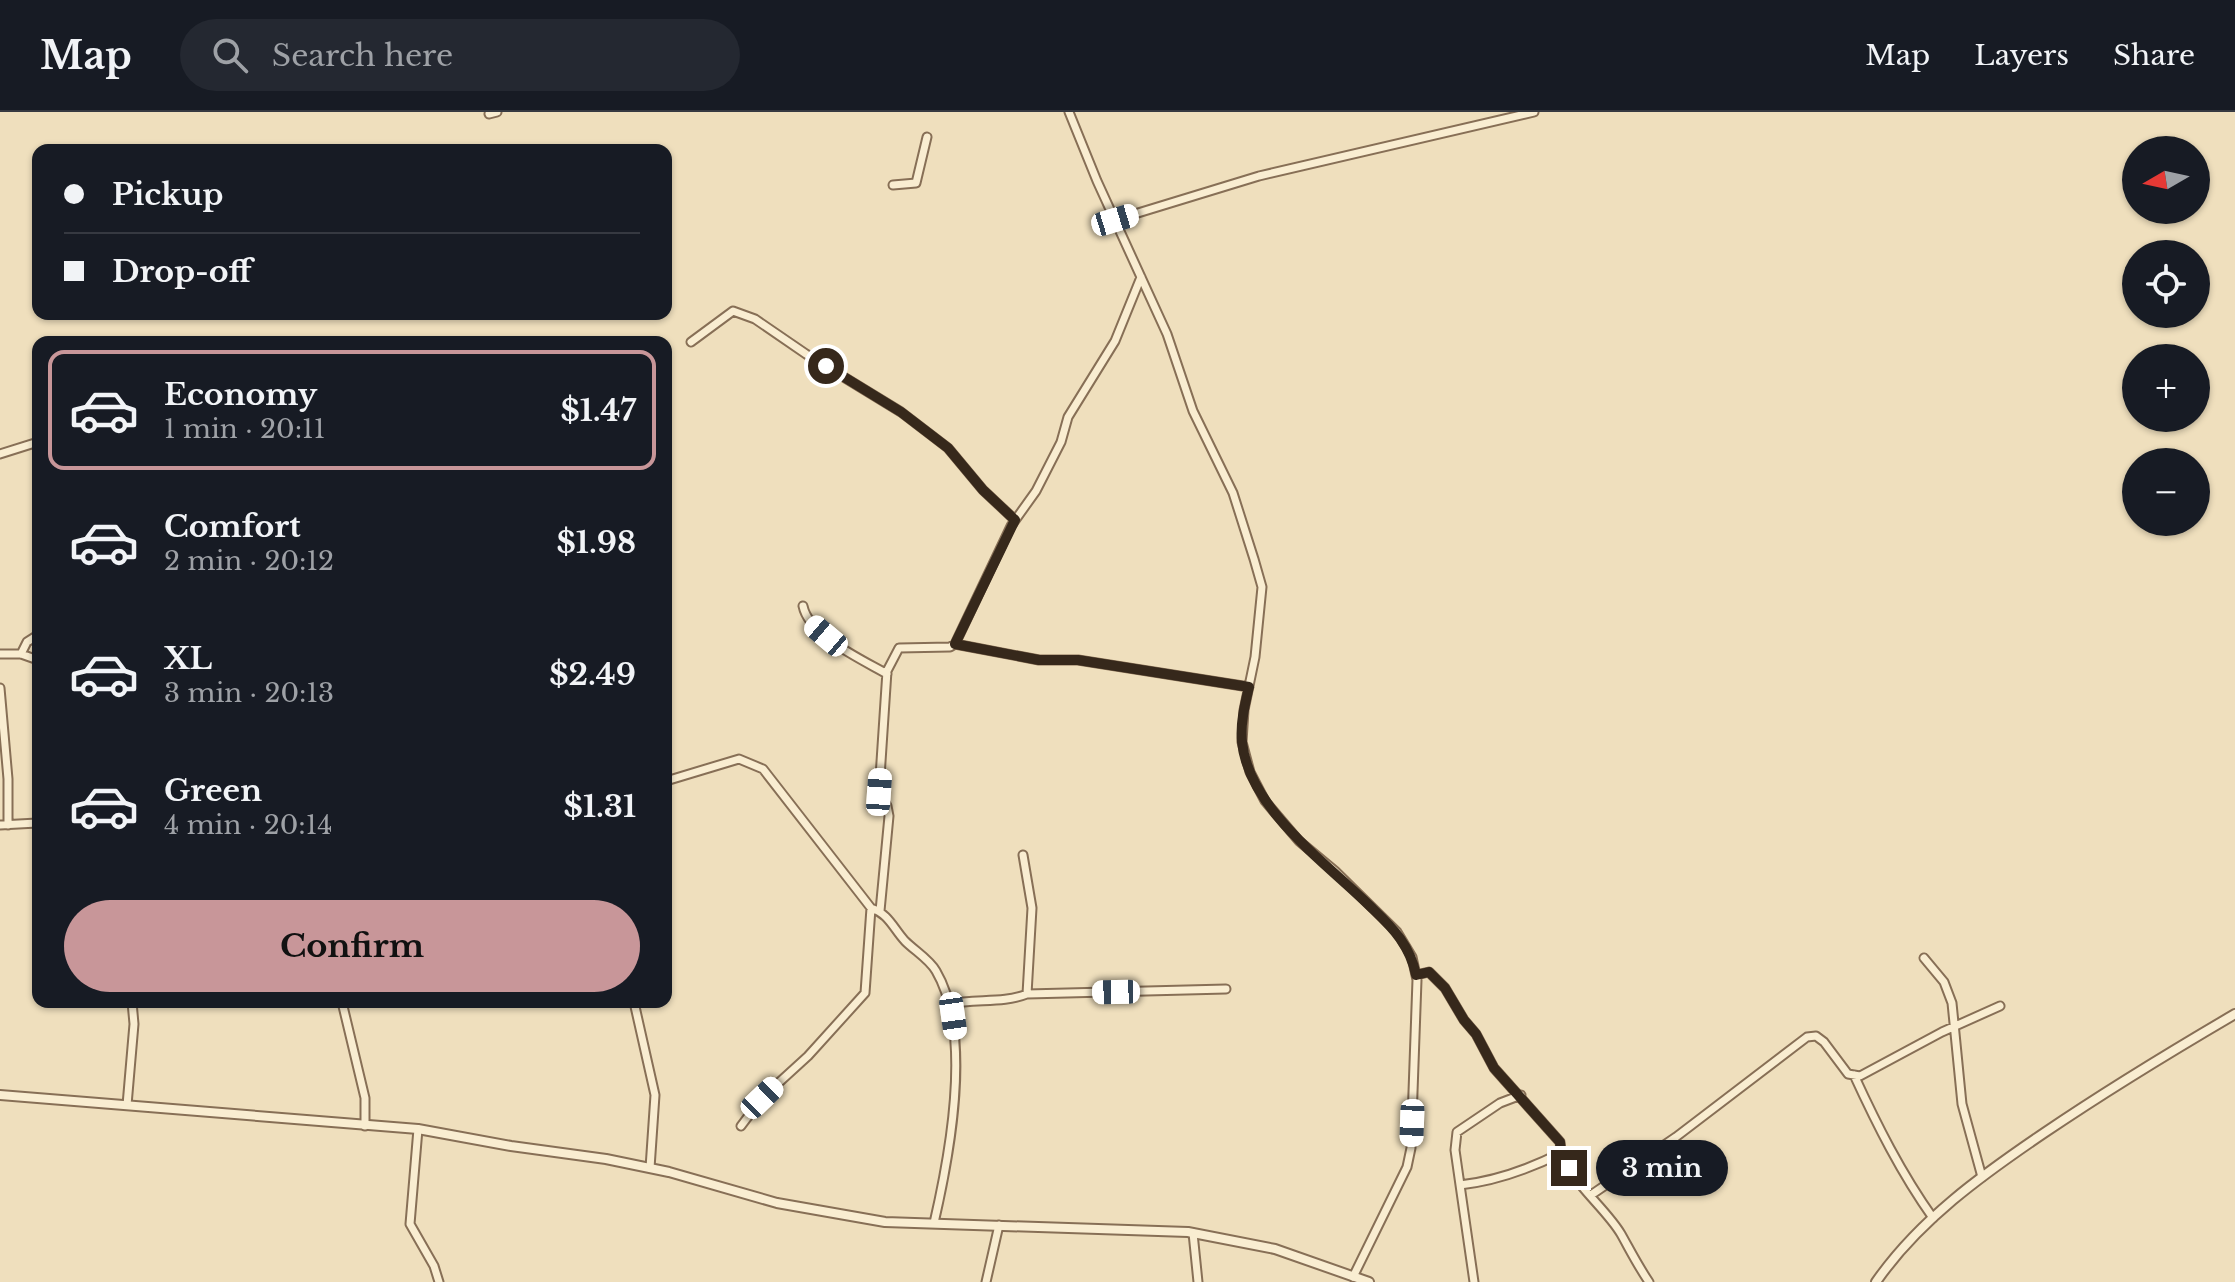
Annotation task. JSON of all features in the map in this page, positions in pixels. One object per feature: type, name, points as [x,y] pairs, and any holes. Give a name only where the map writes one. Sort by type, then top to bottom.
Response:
[{"type":"street","points":[[1069,112],[1167,334],[1193,411],[1233,493],[1262,587],[1255,657],[1244,710],[1242,742],[1250,772],[1265,801],[1299,841],[1335,871],[1397,932],[1412,957],[1416,975],[1411,1148],[1407,1167],[1353,1277]]},
{"type":"street","points":[[1115,220],[1259,176],[1506,115],[1534,112]]},
{"type":"street","points":[[893,185],[916,183],[927,137]]},
{"type":"street","points":[[741,1126],[762,1098],[808,1056],[865,993],[889,816],[879,792],[887,674],[894,654],[899,648],[950,647],[955,644],[1015,520],[1036,491],[1061,442],[1068,417],[1115,341],[1141,277]]},
{"type":"street","points":[[691,342],[733,311],[755,319],[901,412],[948,448],[983,490],[1015,520]]},
{"type":"street","points":[[0,454],[32,444]]},
{"type":"street","points":[[803,606],[804,615],[813,625],[839,646],[887,674]]},
{"type":"street","points":[[21,654],[32,639]]},
{"type":"street","points":[[955,644],[1039,660],[1078,660],[1249,687]]},
{"type":"street","points":[[0,654],[21,654],[32,658]]},
{"type":"street","points":[[0,688],[8,779],[4,825],[32,823]]},
{"type":"street","points":[[672,779],[739,759],[763,769],[876,909],[934,967],[950,1004],[957,1044],[942,1189],[934,1223]]},
{"type":"street","points":[[1023,855],[1032,908],[1027,994]]},
{"type":"street","points":[[1924,958],[1944,982],[1952,1003],[1962,1104],[1982,1177]]},
{"type":"street","points":[[1416,975],[1429,972],[1445,988],[1476,1034],[1494,1068],[1560,1142],[1561,1153],[1620,1233],[1649,1282]]},
{"type":"street","points":[[950,1004],[967,1000],[1017,998],[1027,994],[1226,989]]},
{"type":"street","points":[[1591,1195],[1676,1137],[1807,1037],[1816,1036],[1848,1074],[1860,1076],[2000,1006]]},
{"type":"street","points":[[127,1105],[133,1008]]},
{"type":"street","points":[[343,1008],[365,1098],[365,1126]]},
{"type":"street","points":[[635,1008],[655,1095],[650,1168]]},
{"type":"street","points":[[1876,1282],[1933,1218],[1982,1177],[2104,1092],[2235,1014]]},
{"type":"street","points":[[1854,1075],[1882,1136],[1911,1188],[1933,1218]]},
{"type":"street","points":[[0,1095],[418,1129],[650,1168],[777,1203],[885,1222],[1193,1233],[1275,1249],[1369,1282]]},
{"type":"street","points":[[1474,1282],[1455,1150],[1457,1132],[1500,1103],[1521,1095]]},
{"type":"street","points":[[418,1129],[410,1224],[434,1266],[439,1282]]},
{"type":"street","points":[[1460,1185],[1522,1171],[1561,1153]]},
{"type":"street","points":[[986,1282],[999,1225]]},
{"type":"street","points":[[1193,1233],[1198,1282]]},
{"type":"route","points":[[826,366],[901,412],[948,448],[983,490],[1015,520],[955,644],[1039,660],[1078,660],[1249,687],[1242,742],[1250,772],[1265,801],[1299,841],[1335,871],[1397,932],[1412,957],[1416,975],[1429,972],[1445,988],[1476,1034],[1494,1068],[1560,1142],[1561,1153],[1569,1168]]}]
